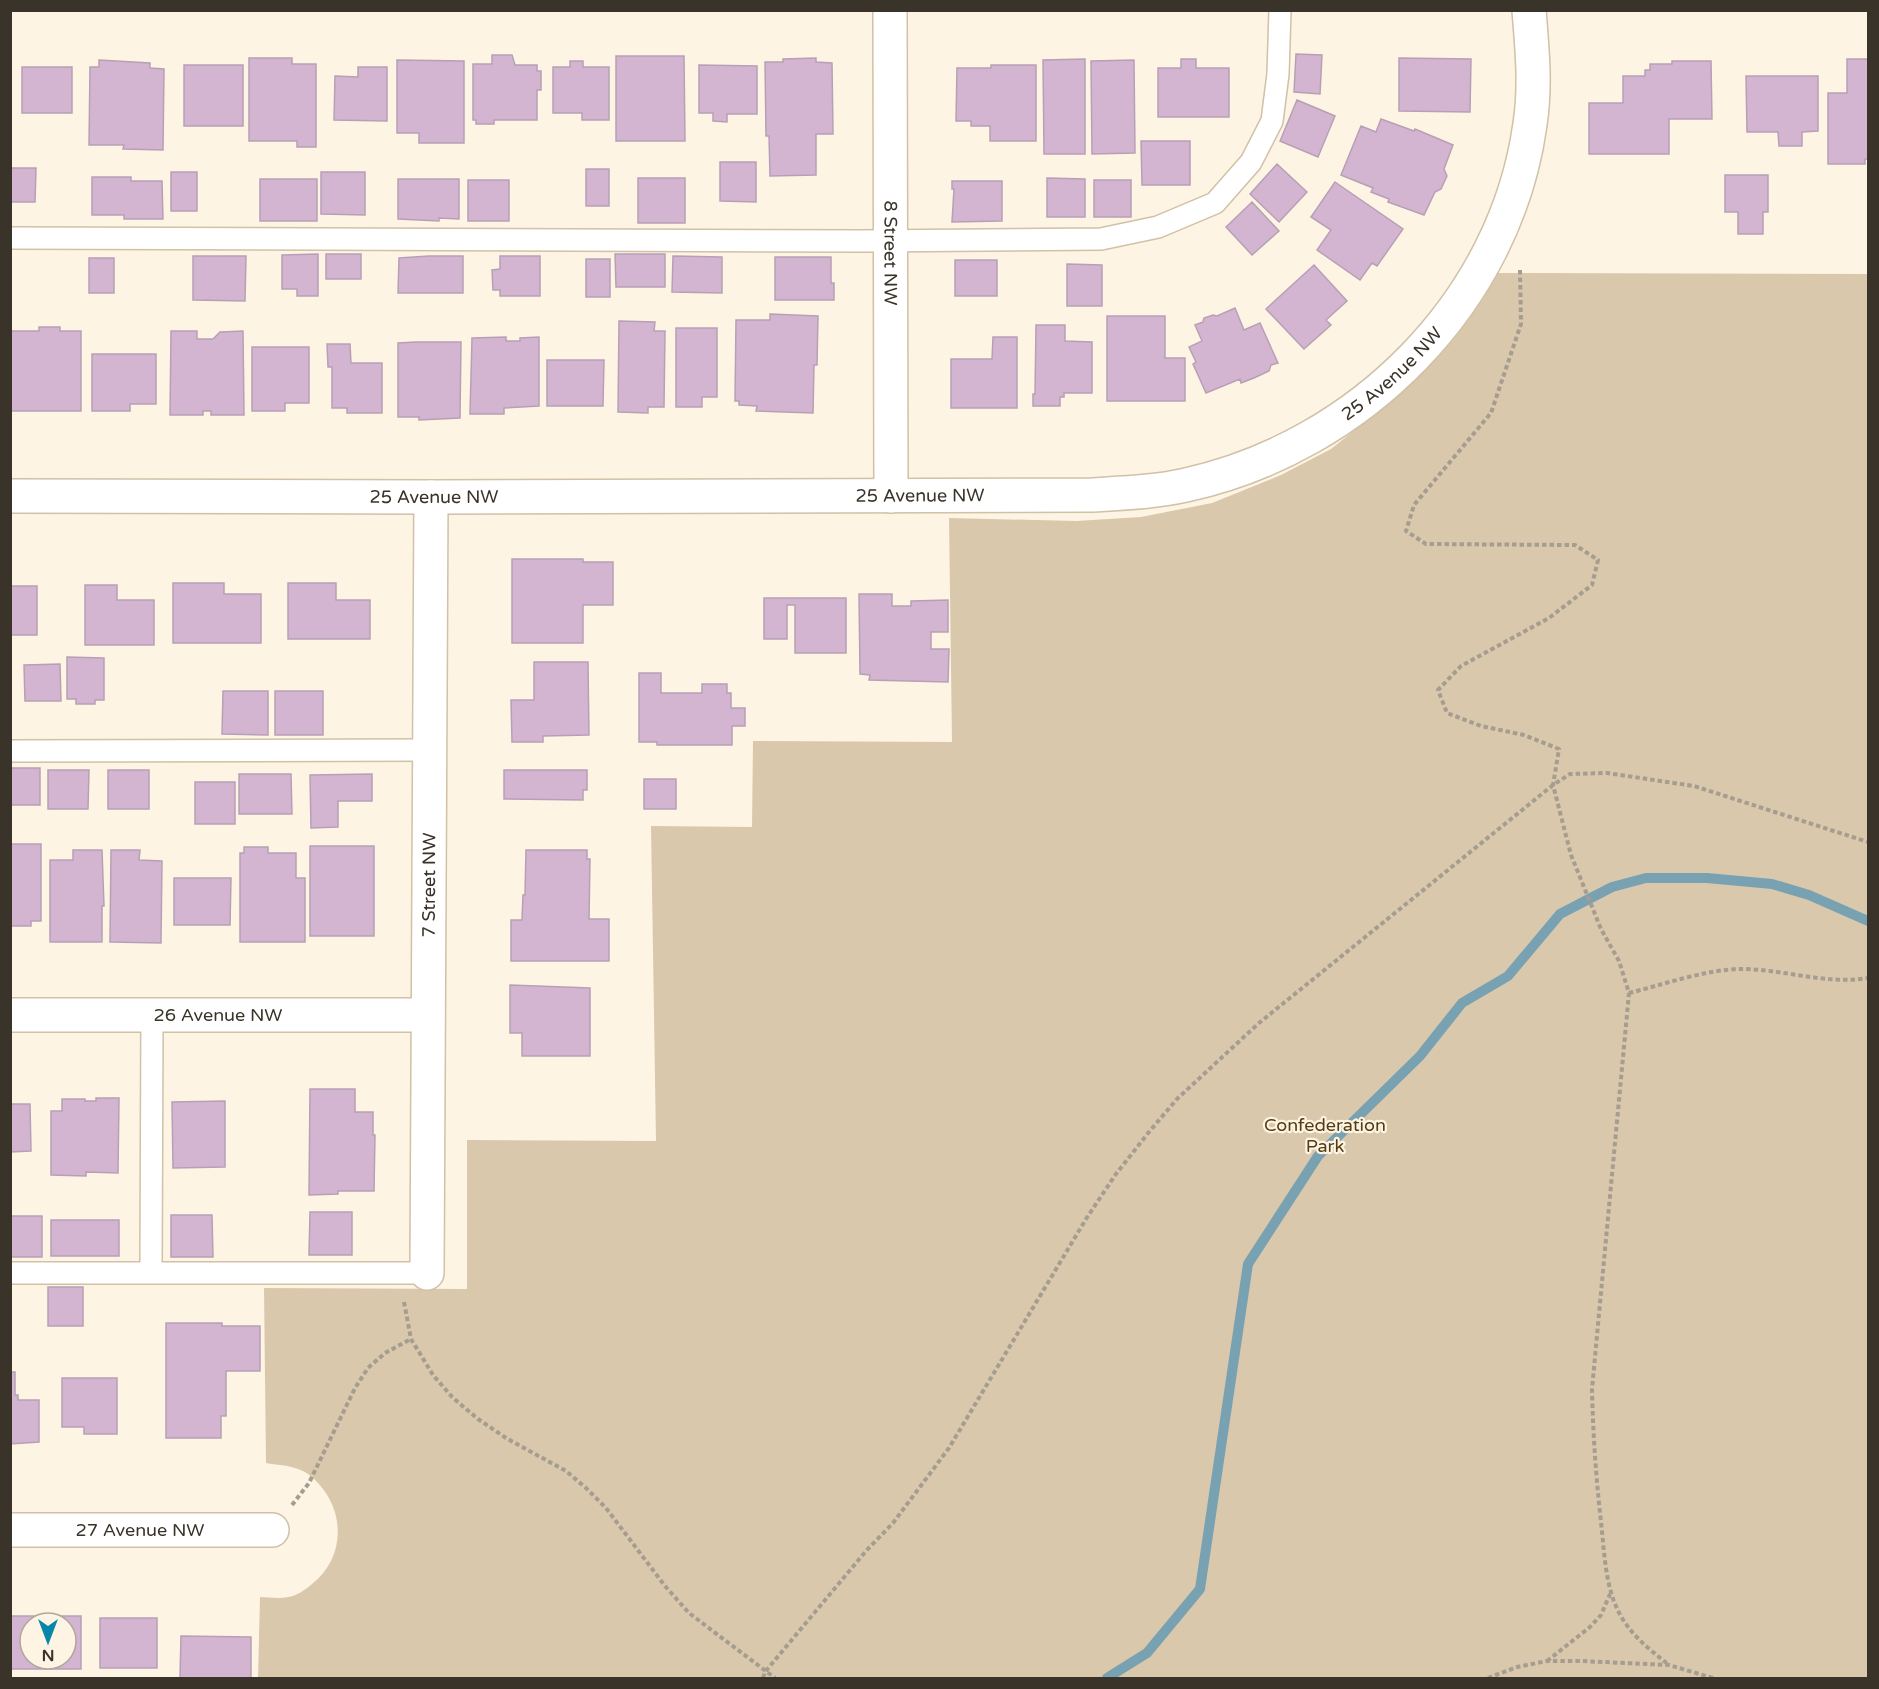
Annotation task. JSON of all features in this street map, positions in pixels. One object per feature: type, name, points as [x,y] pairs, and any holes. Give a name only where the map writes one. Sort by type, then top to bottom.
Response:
[{"type":"street","name":"8 Street NW","points":[[891,10],[891,496]]},
{"type":"street","name":"25 Avenue NW","points":[[10,496],[1092,495],[1140,493],[1186,485],[1233,472],[1277,455],[1320,432],[1393,379],[1425,346],[1454,310],[1479,272],[1500,231],[1519,178],[1530,123],[1534,85],[1529,10]]},
{"type":"street","name":"7 Street NW","points":[[415,1273],[428,1015],[431,497]]},
{"type":"street","name":"26 Avenue NW","points":[[10,1015],[428,1015]]},
{"type":"street","name":"27 Avenue NW","points":[[10,1530],[272,1530]]},
{"type":"lane","points":[[10,238],[892,241],[1101,239],[1158,227],[1215,203],[1251,162],[1272,121],[1278,74],[1280,10]]},
{"type":"lane","points":[[10,751],[428,750]]},
{"type":"lane","points":[[151,1273],[153,1015]]},
{"type":"lane","points":[[10,1273],[415,1273]]},
{"type":"path","points":[[1500,231],[1520,246],[1521,324],[1491,413],[1414,505],[1406,531],[1426,543],[1575,545],[1598,560],[1592,585],[1549,618],[1461,666],[1438,690],[1447,713],[1481,726],[1524,735],[1559,749],[1553,785],[1558,810],[1577,872],[1601,929],[1618,961],[1629,993],[1592,1389],[1595,1468],[1610,1593],[1625,1623],[1645,1646],[1669,1665]]},
{"type":"path","points":[[763,1678],[765,1672],[866,1551],[893,1523],[949,1448],[1086,1219],[1116,1174],[1170,1107],[1259,1023],[1553,785],[1570,774],[1607,773],[1694,786],[1869,842]]},
{"type":"path","points":[[1629,993],[1692,977],[1740,969],[1835,980],[1854,981],[1869,978]]},
{"type":"path","points":[[415,1273],[405,1310],[411,1339],[434,1375],[453,1398],[506,1438],[566,1471],[586,1488],[606,1508],[665,1586],[689,1613],[775,1678]]},
{"type":"path","points":[[272,1530],[309,1483],[355,1388],[368,1368],[385,1353],[411,1339]]},
{"type":"path","points":[[1547,1661],[1590,1627],[1601,1615],[1610,1593]]},
{"type":"path","points":[[1488,1678],[1517,1667],[1547,1661],[1669,1665],[1713,1678]]},
{"type":"green space","name":"Confederation Park","points":[[1496,273],[1868,274],[1868,1678],[258,1678],[260,1597],[277,1598],[297,1594],[322,1575],[335,1552],[338,1526],[330,1501],[323,1489],[309,1475],[302,1470],[266,1463],[264,1288],[467,1289],[467,1140],[656,1141],[651,826],[752,827],[753,741],[952,742],[949,518],[1076,521],[1141,517],[1212,503],[1281,475],[1331,449],[1385,406],[1445,344]]},
{"type":"building","points":[[1296,54],[1322,55],[1320,94],[1294,92]]},
{"type":"building","points":[[492,55],[512,55],[515,65],[537,65],[537,71],[541,71],[541,90],[537,90],[537,120],[494,120],[494,124],[476,124],[476,120],[473,120],[473,64],[492,64]]},
{"type":"building","points":[[616,56],[684,56],[685,141],[616,141]]},
{"type":"building","points":[[249,58],[292,58],[292,64],[316,64],[316,147],[297,147],[297,141],[249,141]]},
{"type":"building","points":[[816,58],[816,62],[832,63],[833,134],[816,134],[816,175],[770,176],[769,136],[766,136],[765,62]]},
{"type":"building","points":[[1399,58],[1471,59],[1470,112],[1399,111]]},
{"type":"building","points":[[1085,59],[1085,154],[1044,154],[1043,60]]},
{"type":"building","points":[[1181,59],[1196,59],[1196,68],[1229,68],[1229,117],[1158,117],[1158,68],[1181,68]]},
{"type":"building","points":[[1847,59],[1868,59],[1868,159],[1865,159],[1865,164],[1828,164],[1828,93],[1847,93]]},
{"type":"building","points":[[99,60],[150,63],[150,68],[164,69],[163,150],[123,149],[124,145],[89,145],[90,67],[99,67]]},
{"type":"building","points":[[397,60],[464,61],[464,143],[419,143],[419,133],[397,133]]},
{"type":"building","points":[[1134,60],[1135,153],[1092,154],[1091,61]]},
{"type":"building","points":[[570,61],[583,61],[583,67],[609,67],[609,120],[582,120],[582,113],[553,113],[553,67],[570,67]]},
{"type":"building","points":[[1672,61],[1711,61],[1712,119],[1669,119],[1669,154],[1589,154],[1589,103],[1623,103],[1623,76],[1645,76],[1645,70],[1650,70],[1650,64],[1672,64]]},
{"type":"building","points":[[184,65],[243,65],[243,126],[184,126]]},
{"type":"building","points":[[699,65],[757,66],[757,114],[727,114],[727,122],[713,121],[713,113],[699,113]]},
{"type":"building","points":[[991,65],[1036,65],[1036,141],[990,141],[990,126],[971,126],[971,121],[956,121],[957,68],[991,68]]},
{"type":"building","points":[[22,67],[72,67],[72,113],[22,113]]},
{"type":"building","points":[[358,67],[387,67],[387,121],[334,120],[335,76],[358,77]]},
{"type":"building","points":[[1746,76],[1818,76],[1818,131],[1802,132],[1802,146],[1779,146],[1778,132],[1747,132]]},
{"type":"building","points":[[1297,100],[1335,116],[1318,157],[1280,141]]},
{"type":"building","points":[[1381,119],[1414,131],[1415,129],[1453,145],[1444,169],[1447,176],[1441,189],[1435,192],[1424,215],[1388,202],[1389,199],[1371,192],[1373,188],[1341,175],[1361,126],[1376,132]]},
{"type":"building","points":[[1141,141],[1190,141],[1190,185],[1142,185]]},
{"type":"building","points":[[720,162],[756,162],[756,202],[720,201]]},
{"type":"building","points":[[1277,164],[1307,192],[1279,222],[1250,194]]},
{"type":"building","points":[[10,168],[36,168],[35,202],[10,202]]},
{"type":"building","points":[[586,169],[609,169],[609,206],[586,206]]},
{"type":"building","points":[[171,172],[197,172],[197,211],[171,211]]},
{"type":"building","points":[[321,172],[365,172],[365,215],[321,214]]},
{"type":"building","points":[[1725,175],[1768,175],[1768,212],[1763,212],[1763,234],[1738,234],[1738,212],[1725,212]]},
{"type":"building","points":[[92,177],[131,177],[131,181],[162,181],[163,219],[124,219],[124,215],[92,215]]},
{"type":"building","points":[[638,178],[685,178],[685,223],[638,223]]},
{"type":"building","points":[[1047,178],[1085,179],[1085,217],[1047,217]]},
{"type":"building","points":[[260,179],[317,179],[317,221],[260,221]]},
{"type":"building","points":[[398,179],[459,179],[459,219],[439,218],[439,221],[398,219]]},
{"type":"building","points":[[468,180],[509,180],[509,221],[468,221]]},
{"type":"building","points":[[1094,180],[1131,180],[1131,217],[1094,217]]},
{"type":"building","points":[[952,181],[1002,181],[1002,221],[952,222],[954,189],[952,189]]},
{"type":"building","points":[[1335,182],[1403,229],[1377,266],[1372,263],[1360,280],[1317,250],[1331,230],[1311,217]]},
{"type":"building","points":[[1252,202],[1279,231],[1252,255],[1226,227]]},
{"type":"building","points":[[318,254],[318,296],[297,296],[297,289],[282,289],[282,255]]},
{"type":"building","points":[[326,254],[361,254],[361,279],[326,279]]},
{"type":"building","points":[[615,254],[665,254],[665,287],[616,287]]},
{"type":"building","points":[[193,256],[246,256],[245,301],[193,300]]},
{"type":"building","points":[[463,256],[463,293],[398,293],[399,258]]},
{"type":"building","points":[[500,256],[540,256],[540,296],[500,296],[500,290],[493,290],[492,270],[500,269]]},
{"type":"building","points":[[673,256],[722,257],[722,293],[672,292]]},
{"type":"building","points":[[775,257],[831,257],[831,283],[834,283],[834,300],[775,300]]},
{"type":"building","points":[[89,258],[114,258],[114,293],[89,293]]},
{"type":"building","points":[[586,259],[610,259],[610,297],[586,297]]},
{"type":"building","points":[[955,260],[997,260],[997,296],[955,296]]},
{"type":"building","points":[[1067,264],[1102,265],[1102,306],[1067,306]]},
{"type":"building","points":[[1314,265],[1347,301],[1326,320],[1331,325],[1304,349],[1266,309]]},
{"type":"building","points":[[1235,308],[1244,330],[1260,323],[1278,363],[1271,365],[1269,371],[1254,378],[1241,383],[1240,379],[1206,393],[1193,364],[1196,362],[1189,347],[1202,341],[1195,325],[1203,322],[1204,318],[1217,316]]},
{"type":"building","points":[[770,314],[818,316],[813,413],[756,411],[757,406],[739,405],[739,401],[735,401],[736,320],[770,320]]},
{"type":"building","points":[[1107,316],[1165,316],[1165,358],[1185,358],[1185,401],[1107,401]]},
{"type":"building","points":[[619,321],[655,322],[654,331],[665,331],[664,407],[648,407],[648,413],[618,412]]},
{"type":"building","points":[[1036,325],[1065,325],[1065,341],[1092,342],[1092,393],[1064,393],[1064,397],[1060,397],[1060,406],[1033,406]]},
{"type":"building","points":[[39,327],[60,327],[60,331],[81,331],[81,411],[10,411],[10,331],[39,331]]},
{"type":"building","points":[[676,328],[717,328],[717,397],[702,397],[702,407],[676,407]]},
{"type":"building","points":[[171,331],[197,331],[197,339],[213,339],[220,332],[243,331],[244,415],[211,415],[211,411],[203,411],[203,415],[170,415]]},
{"type":"building","points":[[506,337],[506,341],[520,341],[520,338],[539,337],[539,406],[504,408],[504,414],[470,414],[472,338]]},
{"type":"building","points":[[993,337],[1017,337],[1017,408],[951,408],[951,359],[992,359]]},
{"type":"building","points":[[461,342],[460,418],[419,420],[419,417],[398,417],[398,343]]},
{"type":"building","points":[[327,344],[350,344],[351,363],[382,363],[382,413],[347,413],[347,408],[332,408],[332,367],[328,367]]},
{"type":"building","points":[[252,347],[309,347],[309,403],[285,403],[285,411],[252,411]]},
{"type":"building","points":[[92,354],[156,354],[156,404],[130,404],[130,411],[92,411]]},
{"type":"building","points":[[547,360],[604,360],[603,406],[547,406]]},
{"type":"building","points":[[512,559],[583,559],[583,562],[613,562],[613,605],[583,605],[583,643],[512,643]]},
{"type":"building","points":[[173,583],[224,583],[224,594],[261,594],[261,643],[173,643]]},
{"type":"building","points":[[288,583],[336,583],[336,600],[370,600],[370,639],[288,639]]},
{"type":"building","points":[[85,585],[117,585],[117,600],[154,600],[154,645],[85,645]]},
{"type":"building","points":[[10,586],[37,586],[37,635],[10,635]]},
{"type":"building","points":[[859,594],[892,594],[892,606],[911,606],[911,601],[948,600],[948,632],[931,632],[931,649],[949,649],[948,682],[869,680],[870,675],[860,674]]},
{"type":"building","points":[[764,598],[846,598],[846,653],[795,653],[795,605],[787,605],[787,639],[764,639]]},
{"type":"building","points":[[67,657],[104,658],[104,700],[95,700],[95,704],[76,704],[76,699],[67,699]]},
{"type":"building","points":[[534,662],[588,662],[589,735],[543,736],[543,742],[512,742],[511,700],[534,700]]},
{"type":"building","points":[[60,664],[61,701],[25,701],[24,665]]},
{"type":"building","points":[[639,673],[661,673],[661,693],[702,693],[702,684],[727,684],[727,693],[731,693],[731,708],[745,708],[745,726],[732,726],[732,745],[657,745],[657,742],[639,742]]},
{"type":"building","points":[[223,691],[268,691],[268,735],[222,734]]},
{"type":"building","points":[[275,691],[323,691],[323,735],[275,735]]},
{"type":"building","points":[[10,768],[40,768],[40,805],[10,805]]},
{"type":"building","points":[[48,770],[89,770],[88,809],[48,809]]},
{"type":"building","points":[[108,770],[149,770],[149,809],[108,809]]},
{"type":"building","points":[[504,770],[587,770],[587,790],[583,790],[583,800],[504,799]]},
{"type":"building","points":[[239,774],[291,774],[292,814],[239,814]]},
{"type":"building","points":[[372,774],[372,801],[338,801],[338,827],[311,828],[310,775]]},
{"type":"building","points":[[644,779],[676,779],[676,809],[644,809]]},
{"type":"building","points":[[195,782],[235,782],[235,824],[195,824]]},
{"type":"building","points":[[10,844],[41,844],[41,921],[31,921],[31,926],[10,926]]},
{"type":"building","points":[[310,846],[374,846],[374,936],[310,936]]},
{"type":"building","points":[[244,847],[268,847],[268,853],[296,853],[296,878],[305,878],[305,942],[240,942],[240,853],[244,853]]},
{"type":"building","points":[[73,850],[102,850],[104,906],[102,906],[102,942],[50,942],[50,860],[73,860]]},
{"type":"building","points":[[111,850],[140,850],[139,860],[162,861],[161,943],[110,942]]},
{"type":"building","points":[[526,850],[587,850],[587,859],[590,859],[589,919],[609,919],[609,961],[511,961],[511,920],[522,920]]},
{"type":"building","points":[[174,878],[231,878],[230,925],[174,925]]},
{"type":"building","points":[[510,985],[590,988],[590,1056],[522,1056],[522,1033],[510,1033]]},
{"type":"building","points":[[310,1089],[355,1089],[355,1112],[373,1112],[374,1191],[338,1191],[338,1194],[309,1195]]},
{"type":"building","points":[[96,1098],[119,1098],[118,1173],[86,1172],[86,1176],[51,1175],[51,1111],[62,1111],[62,1099],[96,1101]]},
{"type":"building","points":[[225,1101],[225,1167],[173,1168],[172,1102]]},
{"type":"building","points":[[10,1104],[30,1104],[31,1151],[10,1152]]},
{"type":"building","points":[[310,1212],[352,1212],[352,1255],[309,1255]]},
{"type":"building","points":[[171,1215],[212,1215],[213,1257],[171,1257]]},
{"type":"building","points":[[10,1216],[42,1216],[42,1257],[10,1257]]},
{"type":"building","points":[[51,1220],[119,1220],[119,1256],[51,1256]]},
{"type":"building","points":[[48,1287],[83,1287],[83,1326],[48,1326]]},
{"type":"building","points":[[166,1323],[260,1326],[260,1371],[226,1371],[226,1416],[221,1416],[221,1438],[166,1438]]},
{"type":"building","points":[[10,1372],[15,1372],[15,1395],[18,1395],[18,1400],[39,1400],[39,1442],[10,1444]]},
{"type":"building","points":[[62,1378],[117,1378],[117,1434],[84,1434],[84,1427],[62,1427]]},
{"type":"building","points":[[10,1616],[18,1616],[18,1669],[10,1669]]},
{"type":"building","points":[[78,1616],[81,1616],[81,1669],[78,1669]]},
{"type":"building","points":[[100,1618],[157,1618],[157,1668],[100,1668]]},
{"type":"building","points":[[181,1636],[251,1637],[251,1678],[180,1678]]},
{"type":"waterway","points":[[1107,1678],[1147,1653],[1200,1589],[1248,1264],[1318,1156],[1420,1056],[1462,1003],[1508,976],[1560,914],[1612,887],[1646,878],[1707,878],[1772,884],[1809,895],[1868,921]]}]
